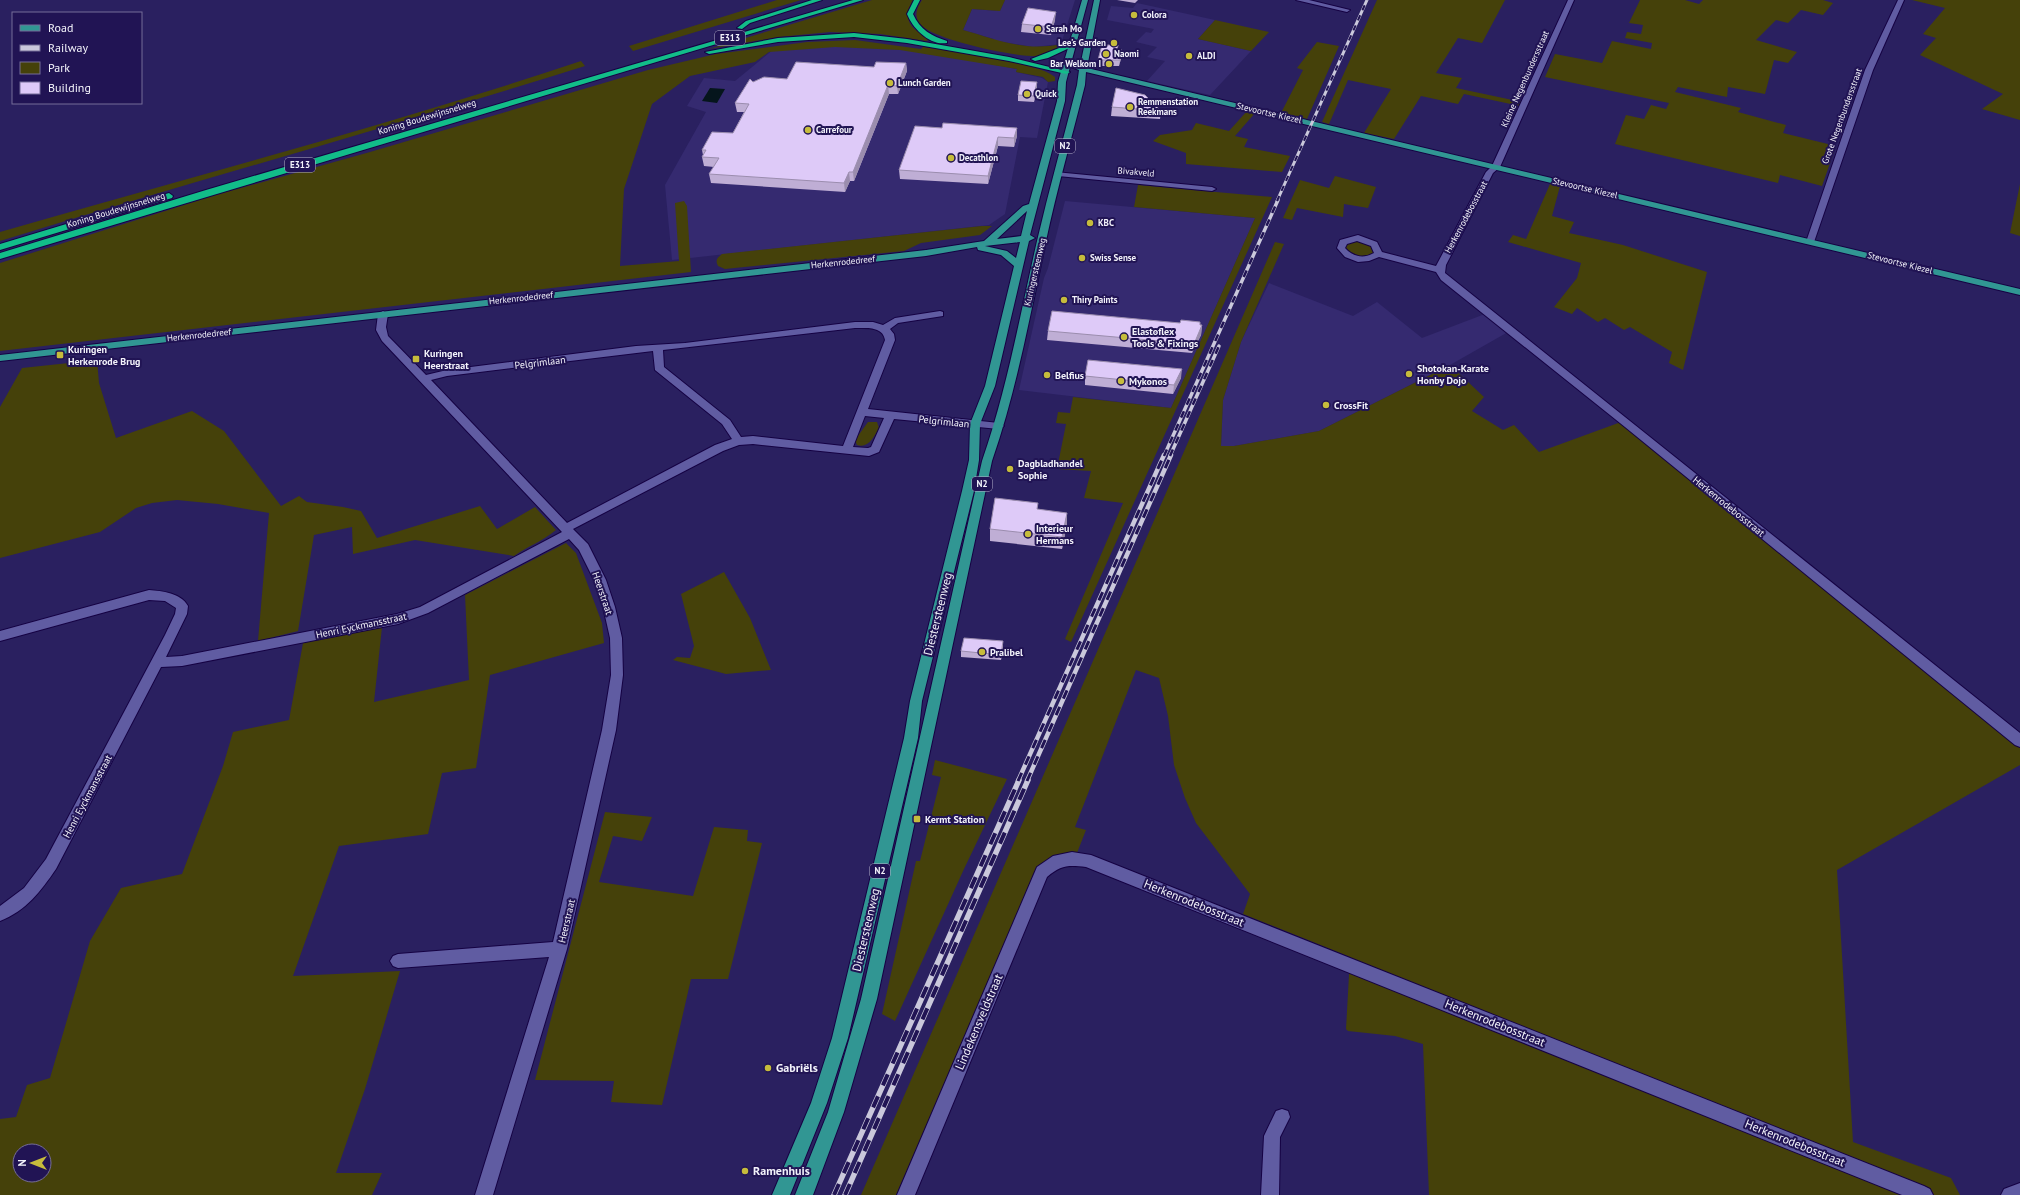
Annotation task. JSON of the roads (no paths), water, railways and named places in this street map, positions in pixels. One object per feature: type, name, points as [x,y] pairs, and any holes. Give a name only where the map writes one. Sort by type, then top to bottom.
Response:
[{"type":"highway","points":[[740,28],[748,22],[819,0]]},
{"type":"highway","name":"Koning Boudewijnsnelweg","points":[[0,247],[207,184],[836,0]]},
{"type":"highway","name":"Koning Boudewijnsnelweg","points":[[0,256],[600,76],[860,0]]},
{"type":"highway","points":[[917,0],[910,14],[913,24],[928,36],[955,45],[1035,59],[1067,69]]},
{"type":"highway","points":[[600,76],[626,72],[743,45],[801,38],[854,35],[915,42],[1067,69]]},
{"type":"highway","points":[[1035,59],[1054,54],[1064,47],[1074,44]]},
{"type":"main road","name":"Kuringersteenweg","points":[[963,542],[974,460],[975,424],[990,386],[1033,205],[1061,101],[1062,82],[1067,69],[1085,0]]},
{"type":"main road","name":"Kuringersteenweg","points":[[963,542],[999,426],[1013,373],[1042,239],[1098,0]]},
{"type":"main road","name":"Stevoortse Kiezel","points":[[1067,69],[1149,85],[2020,292]]},
{"type":"main road","points":[[987,243],[1026,208],[1033,205]]},
{"type":"main road","name":"Herkenrodedreef","points":[[0,358],[913,254],[1025,238],[1042,239]]},
{"type":"main road","points":[[966,246],[1001,251],[1009,255],[1019,265]]},
{"type":"main road","name":"Diestersteenweg","points":[[781,1195],[818,1103],[840,1038],[909,745],[916,701],[963,542]]},
{"type":"main road","name":"Diestersteenweg","points":[[804,1195],[836,1112],[869,999],[963,542]]},
{"type":"street","points":[[1299,0],[1347,10]]},
{"type":"street","name":"Kleine Negenbundersstraat","points":[[1496,167],[1571,0]]},
{"type":"street","name":"Grote Negenbundersstraat","points":[[1810,242],[1840,149],[1869,70],[1901,0]]},
{"type":"street","name":"Herkenrodebosstraat","points":[[1496,167],[1490,172],[1440,270],[1444,278],[1629,425],[2020,741]]},
{"type":"street","name":"Bivakveld","points":[[1058,174],[1212,189]]},
{"type":"street","points":[[1378,254],[1440,270]]},
{"type":"street","name":"Heerstraat","points":[[383,314],[380,324],[382,335],[584,547],[600,580],[609,606],[616,638],[617,675],[609,730],[559,949],[484,1195]]},
{"type":"street","points":[[847,449],[890,340],[889,334],[884,329],[895,321],[940,314]]},
{"type":"street","name":"Pelgrimlaan","points":[[423,379],[447,373],[855,325],[873,325],[884,329]]},
{"type":"street","points":[[658,347],[659,368],[726,422],[738,441]]},
{"type":"street","name":"Pelgrimlaan","points":[[862,412],[999,426]]},
{"type":"street","points":[[569,530],[720,448],[738,441],[754,440],[868,452],[875,449],[890,415]]},
{"type":"street","name":"Henri Eyckmansstraat","points":[[157,662],[182,661],[398,619],[424,610],[569,530]]},
{"type":"street","name":"Henri Eyckmansstraat","points":[[0,636],[149,595],[162,595],[175,600],[182,606],[181,614],[157,662],[51,864],[36,887],[17,906],[0,914]]},
{"type":"street","name":"Herkenrodebosstraat","points":[[1063,858],[1086,860],[1924,1195]]},
{"type":"street","name":"Lindekensveldstraat","points":[[906,1195],[1042,872],[1054,862],[1063,858]]},
{"type":"street","name":"Heerstraat","points":[[398,961],[559,949]]},
{"type":"street","points":[[1270,1195],[1272,1136],[1282,1117]]},
{"type":"street","points":[[2010,1195],[2020,1192]]},
{"type":"railway","points":[[1277,201],[1367,0]]},
{"type":"railway","points":[[1164,456],[1278,200]]},
{"type":"railway","points":[[1170,456],[1219,346]]},
{"type":"railway","points":[[1018,781],[1164,455]]},
{"type":"railway","points":[[1027,781],[1171,455]]},
{"type":"railway","points":[[834,1195],[1019,780]]},
{"type":"railway","points":[[845,1195],[1028,780]]},
{"type":"place","name":"Colora","points":[[1134,15]]},
{"type":"place","name":"Sarah Mo","points":[[1038,29]]},
{"type":"place","name":"Lee's Garden","points":[[1114,43]]},
{"type":"place","name":"Naomi","points":[[1106,54]]},
{"type":"place","name":"ALDI","points":[[1189,56]]},
{"type":"place","name":"Bar Welkom I","points":[[1109,64]]},
{"type":"place","name":"Lunch Garden","points":[[890,83]]},
{"type":"place","name":"Quick","points":[[1027,94]]},
{"type":"place","name":"Remmenstation Reekmans","points":[[1130,107]]},
{"type":"place","name":"Carrefour","points":[[808,130]]},
{"type":"place","name":"Decathlon","points":[[951,158]]},
{"type":"place","name":"KBC","points":[[1090,223]]},
{"type":"place","name":"Swiss Sense","points":[[1082,258]]},
{"type":"place","name":"Thiry Paints","points":[[1064,300]]},
{"type":"place","name":"Elastoflex Tools & Fixings","points":[[1124,337]]},
{"type":"place","name":"Kuringen Herkenrode Brug","points":[[60,355]]},
{"type":"place","name":"Kuringen Heerstraat","points":[[416,359]]},
{"type":"place","name":"Shotokan-Karate Honby Dojo","points":[[1409,374]]},
{"type":"place","name":"Belfius","points":[[1047,375]]},
{"type":"place","name":"Mykonos","points":[[1121,381]]},
{"type":"place","name":"CrossFit","points":[[1326,405]]},
{"type":"place","name":"Dagbladhandel Sophie","points":[[1010,469]]},
{"type":"place","name":"Interieur Hermans","points":[[1028,534]]},
{"type":"place","name":"Pralibel","points":[[982,652]]},
{"type":"place","name":"Kermt Station","points":[[917,819]]},
{"type":"place","name":"Gabriëls","points":[[768,1068]]},
{"type":"place","name":"Ramenhuis","points":[[745,1171]]}]
